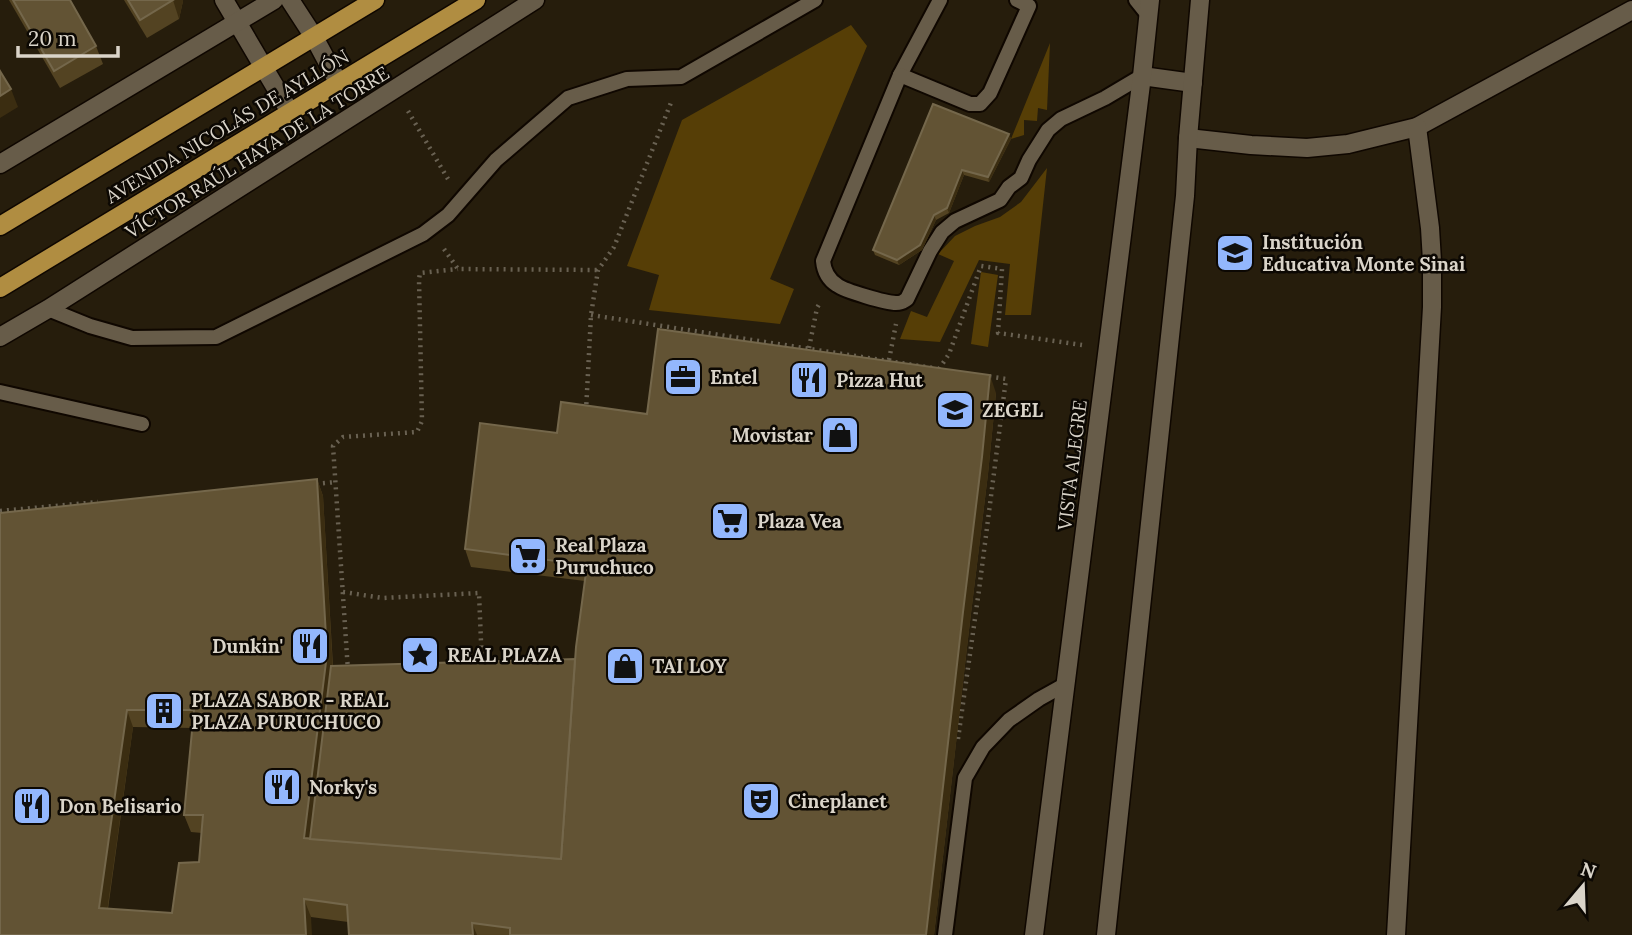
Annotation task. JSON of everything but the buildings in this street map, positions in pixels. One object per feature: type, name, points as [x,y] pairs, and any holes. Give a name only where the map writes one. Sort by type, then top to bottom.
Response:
[{"type":"main road","name":"AVENIDA NICOLÁS DE AYLLÓN","points":[[0,226],[375,0]]},
{"type":"main road","name":"AVENIDA NICOLÁS DE AYLLÓN","points":[[3,288],[476,0]]},
{"type":"street","points":[[224,0],[290,112]]},
{"type":"street","points":[[0,164],[274,0]]},
{"type":"street","points":[[290,0],[338,82]]},
{"type":"street","name":"VÍCTOR RAÚL HAYA DE LA TORRE","points":[[0,337],[536,0]]},
{"type":"street","points":[[1106,935],[1183,209],[1200,0]]},
{"type":"street","name":"VISTA ALEGRE","points":[[1034,935],[1149,8]]},
{"type":"street","points":[[1188,138],[1307,148],[1363,141],[1417,127],[1632,10]]},
{"type":"street","points":[[1142,76],[1193,83]]},
{"type":"street","points":[[1396,935],[1432,307],[1431,244],[1417,127]]},
{"type":"lane","points":[[48,309],[90,326],[132,338],[216,337],[423,234],[448,215],[496,160],[568,98],[627,79],[681,77],[815,0]]},
{"type":"lane","points":[[940,0],[900,75],[823,261],[832,282],[846,290],[889,302],[900,303],[907,299],[942,232],[955,221],[1000,200],[1009,187],[1021,177],[1048,130],[1061,119],[1142,76]]},
{"type":"lane","points":[[900,75],[970,104],[980,104],[990,93],[1030,6],[1017,0]]},
{"type":"lane","points":[[1136,0],[1149,8]]},
{"type":"lane","points":[[0,392],[142,424]]},
{"type":"lane","points":[[945,935],[965,778],[983,747],[1009,720],[1066,684]]},
{"type":"path","points":[[585,422],[591,315],[598,270],[614,247],[681,77]]},
{"type":"path","points":[[395,89],[460,201]]},
{"type":"path","points":[[423,234],[443,248],[458,270]]},
{"type":"path","points":[[939,369],[949,354],[981,267],[1002,269],[998,333],[1082,345]]},
{"type":"path","points":[[348,671],[333,446],[343,437],[417,432],[422,421],[420,274],[458,270],[598,270]]},
{"type":"path","points":[[809,348],[817,308],[832,282]]},
{"type":"path","points":[[887,369],[900,303]]},
{"type":"path","points":[[591,315],[953,371]]},
{"type":"path","points":[[965,778],[956,754],[1006,379],[979,375]]},
{"type":"path","points":[[309,484],[336,482]]},
{"type":"path","points":[[0,511],[107,501]]},
{"type":"path","points":[[343,592],[383,597],[479,593],[482,667]]},
{"type":"shaded area","points":[[851,25],[867,46],[770,279],[794,289],[780,324],[649,310],[659,275],[627,266],[682,120]]},
{"type":"shaded area","points":[[1050,43],[1047,110],[1038,108],[1037,121],[1024,120],[1024,135],[1011,139]]},
{"type":"shaded area","points":[[1047,168],[1031,315],[1005,315],[1010,264],[979,260],[940,342],[900,339],[911,311],[927,317],[954,261],[938,254],[955,236],[1000,217],[1021,202]]},
{"type":"shaded area","points":[[981,272],[998,275],[988,347],[971,344]]},
{"type":"place","name":"Institución Educativa Monte Sinai","points":[[1235,253]]},
{"type":"place","name":"Entel","points":[[683,377]]},
{"type":"place","name":"Pizza Hut","points":[[809,380]]},
{"type":"place","name":"ZEGEL","points":[[955,410]]},
{"type":"place","name":"Movistar","points":[[840,435]]},
{"type":"place","name":"Plaza Vea","points":[[730,521]]},
{"type":"place","name":"Real Plaza Puruchuco","points":[[528,556]]},
{"type":"place","name":"Dunkin'","points":[[310,646]]},
{"type":"place","name":"REAL PLAZA","points":[[420,655]]},
{"type":"place","name":"TAI LOY","points":[[625,666]]},
{"type":"place","name":"PLAZA SABOR - REAL PLAZA PURUCHUCO","points":[[164,711]]},
{"type":"place","name":"Norky's","points":[[282,787]]},
{"type":"place","name":"Cineplanet","points":[[761,801]]},
{"type":"place","name":"Don Belisario","points":[[32,806]]}]
